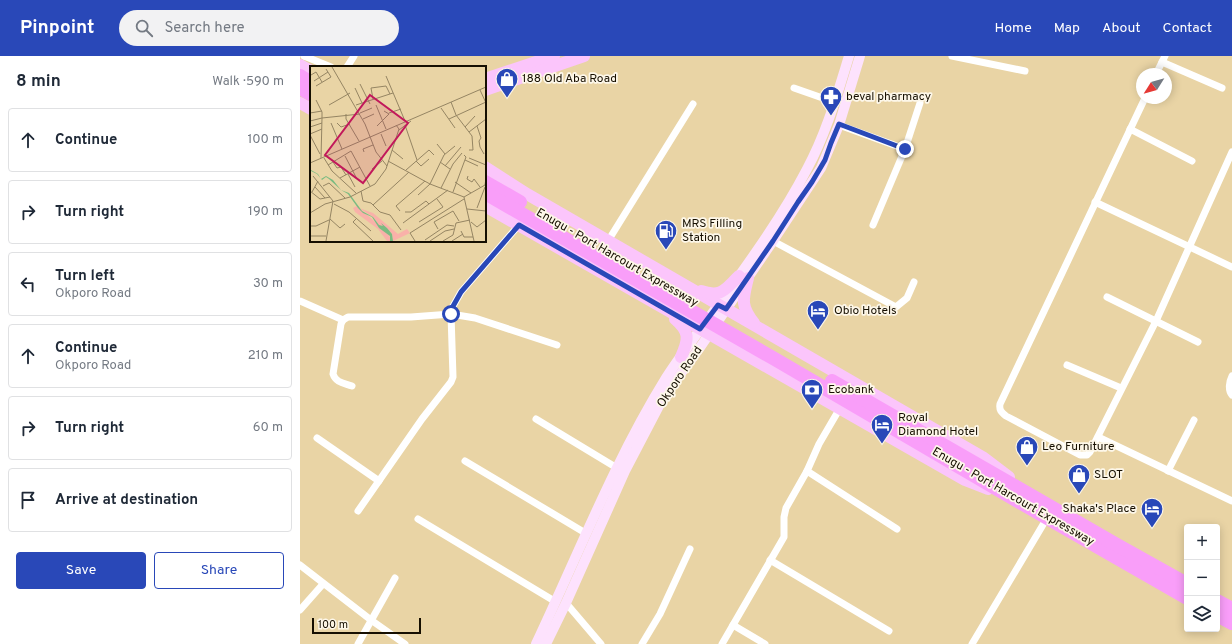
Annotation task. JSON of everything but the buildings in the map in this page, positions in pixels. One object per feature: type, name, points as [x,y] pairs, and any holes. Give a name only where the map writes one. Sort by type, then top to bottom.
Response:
[{"type":"highway","points":[[300,76],[310,81]]},
{"type":"highway","points":[[300,88],[310,93]]},
{"type":"highway","name":"Enugu - Port Harcourt Expressway","points":[[486,183],[776,354],[1023,504],[1184,596]]},
{"type":"highway","name":"Enugu - Port Harcourt Expressway","points":[[486,194],[1184,582]]},
{"type":"highway","points":[[1220,602],[1232,609]]},
{"type":"highway","points":[[1220,617],[1232,623]]},
{"type":"main road","points":[[486,79],[554,56]]},
{"type":"main road","points":[[486,90],[584,56]]},
{"type":"main road","name":"Okporo Road","points":[[743,277],[804,175],[820,140],[849,56]]},
{"type":"main road","name":"Okporo Road","points":[[536,644],[561,602],[625,471],[650,423],[673,384],[705,331],[743,277],[773,241],[821,168],[839,124],[860,56]]},
{"type":"main road","points":[[300,65],[310,70]]},
{"type":"main road","points":[[300,103],[310,108]]},
{"type":"main road","points":[[486,168],[527,194],[984,458],[1040,501]]},
{"type":"main road","points":[[486,175],[492,185],[489,194],[486,196]]},
{"type":"main road","points":[[486,207],[965,480],[1023,504]]},
{"type":"main road","points":[[685,285],[714,294],[723,291],[743,277]]},
{"type":"main road","points":[[743,277],[745,310],[759,328]]},
{"type":"main road","points":[[657,304],[677,320],[686,330],[688,336],[687,345],[681,356]]},
{"type":"main road","name":"Okporo Road","points":[[546,644],[587,534],[617,468],[653,401],[681,356],[705,331]]},
{"type":"street","points":[[304,56],[329,66]]},
{"type":"street","points":[[348,66],[354,56]]},
{"type":"street","points":[[956,56],[1025,71]]},
{"type":"street","points":[[1159,68],[1164,59],[1222,88]]},
{"type":"street","points":[[794,88],[834,102]]},
{"type":"street","points":[[873,226],[905,149],[920,102]]},
{"type":"street","points":[[608,241],[693,104]]},
{"type":"street","points":[[1142,104],[1000,404],[999,408],[1006,416],[1080,455],[1088,455],[1156,321],[1232,152]]},
{"type":"street","points":[[839,124],[905,149]]},
{"type":"street","points":[[1130,129],[1192,161]]},
{"type":"street","points":[[1095,202],[1232,267]]},
{"type":"street","points":[[358,511],[451,382],[453,377],[452,308],[461,292],[519,225]]},
{"type":"street","points":[[773,241],[896,307],[907,298],[914,282]]},
{"type":"street","points":[[1107,297],[1198,342]]},
{"type":"street","points":[[300,301],[343,320]]},
{"type":"street","points":[[352,386],[337,381],[334,379],[332,374],[341,324],[343,320],[348,317],[412,317],[451,314],[475,318],[557,345]]},
{"type":"street","points":[[1067,365],[1121,388]]},
{"type":"street","points":[[1232,376],[1229,388],[1230,394],[1232,395]]},
{"type":"street","points":[[722,644],[784,537],[784,517],[786,508],[807,471],[818,444],[840,408]]},
{"type":"street","points":[[536,419],[617,468]]},
{"type":"street","points":[[1168,471],[1194,420]]},
{"type":"street","points":[[1098,437],[1232,502]]},
{"type":"street","points":[[317,438],[379,481]]},
{"type":"street","points":[[465,461],[587,534]]},
{"type":"street","points":[[807,471],[897,529]]},
{"type":"street","points":[[972,644],[1047,518]]},
{"type":"street","points":[[418,519],[561,602],[601,644]]},
{"type":"street","points":[[642,644],[660,614],[690,549]]},
{"type":"street","points":[[770,560],[889,631]]},
{"type":"street","points":[[300,565],[323,584],[404,644]]},
{"type":"street","points":[[358,644],[395,578]]},
{"type":"street","points":[[300,610],[323,584]]},
{"type":"street","points":[[733,624],[765,644]]},
{"type":"place","name":"188 Old Aba Road","points":[[507,98]]},
{"type":"place","name":"beval pharmacy","points":[[831,116]]},
{"type":"place","name":"MRS Filling Station","points":[[666,250]]},
{"type":"place","name":"Obio Hotels","points":[[818,330]]},
{"type":"place","name":"Ecobank","points":[[812,410]]},
{"type":"place","name":"Royal Diamond Hotel","points":[[882,444]]},
{"type":"place","name":"Leo Furniture","points":[[1027,466]]},
{"type":"place","name":"SLOT","points":[[1079,494]]},
{"type":"place","name":"Shaka's Place","points":[[1152,528]]},
{"type":"route","points":[[451,314],[455,301],[461,292],[519,225],[700,329],[718,305],[726,309],[773,241],[821,168],[839,124],[905,149]]}]
